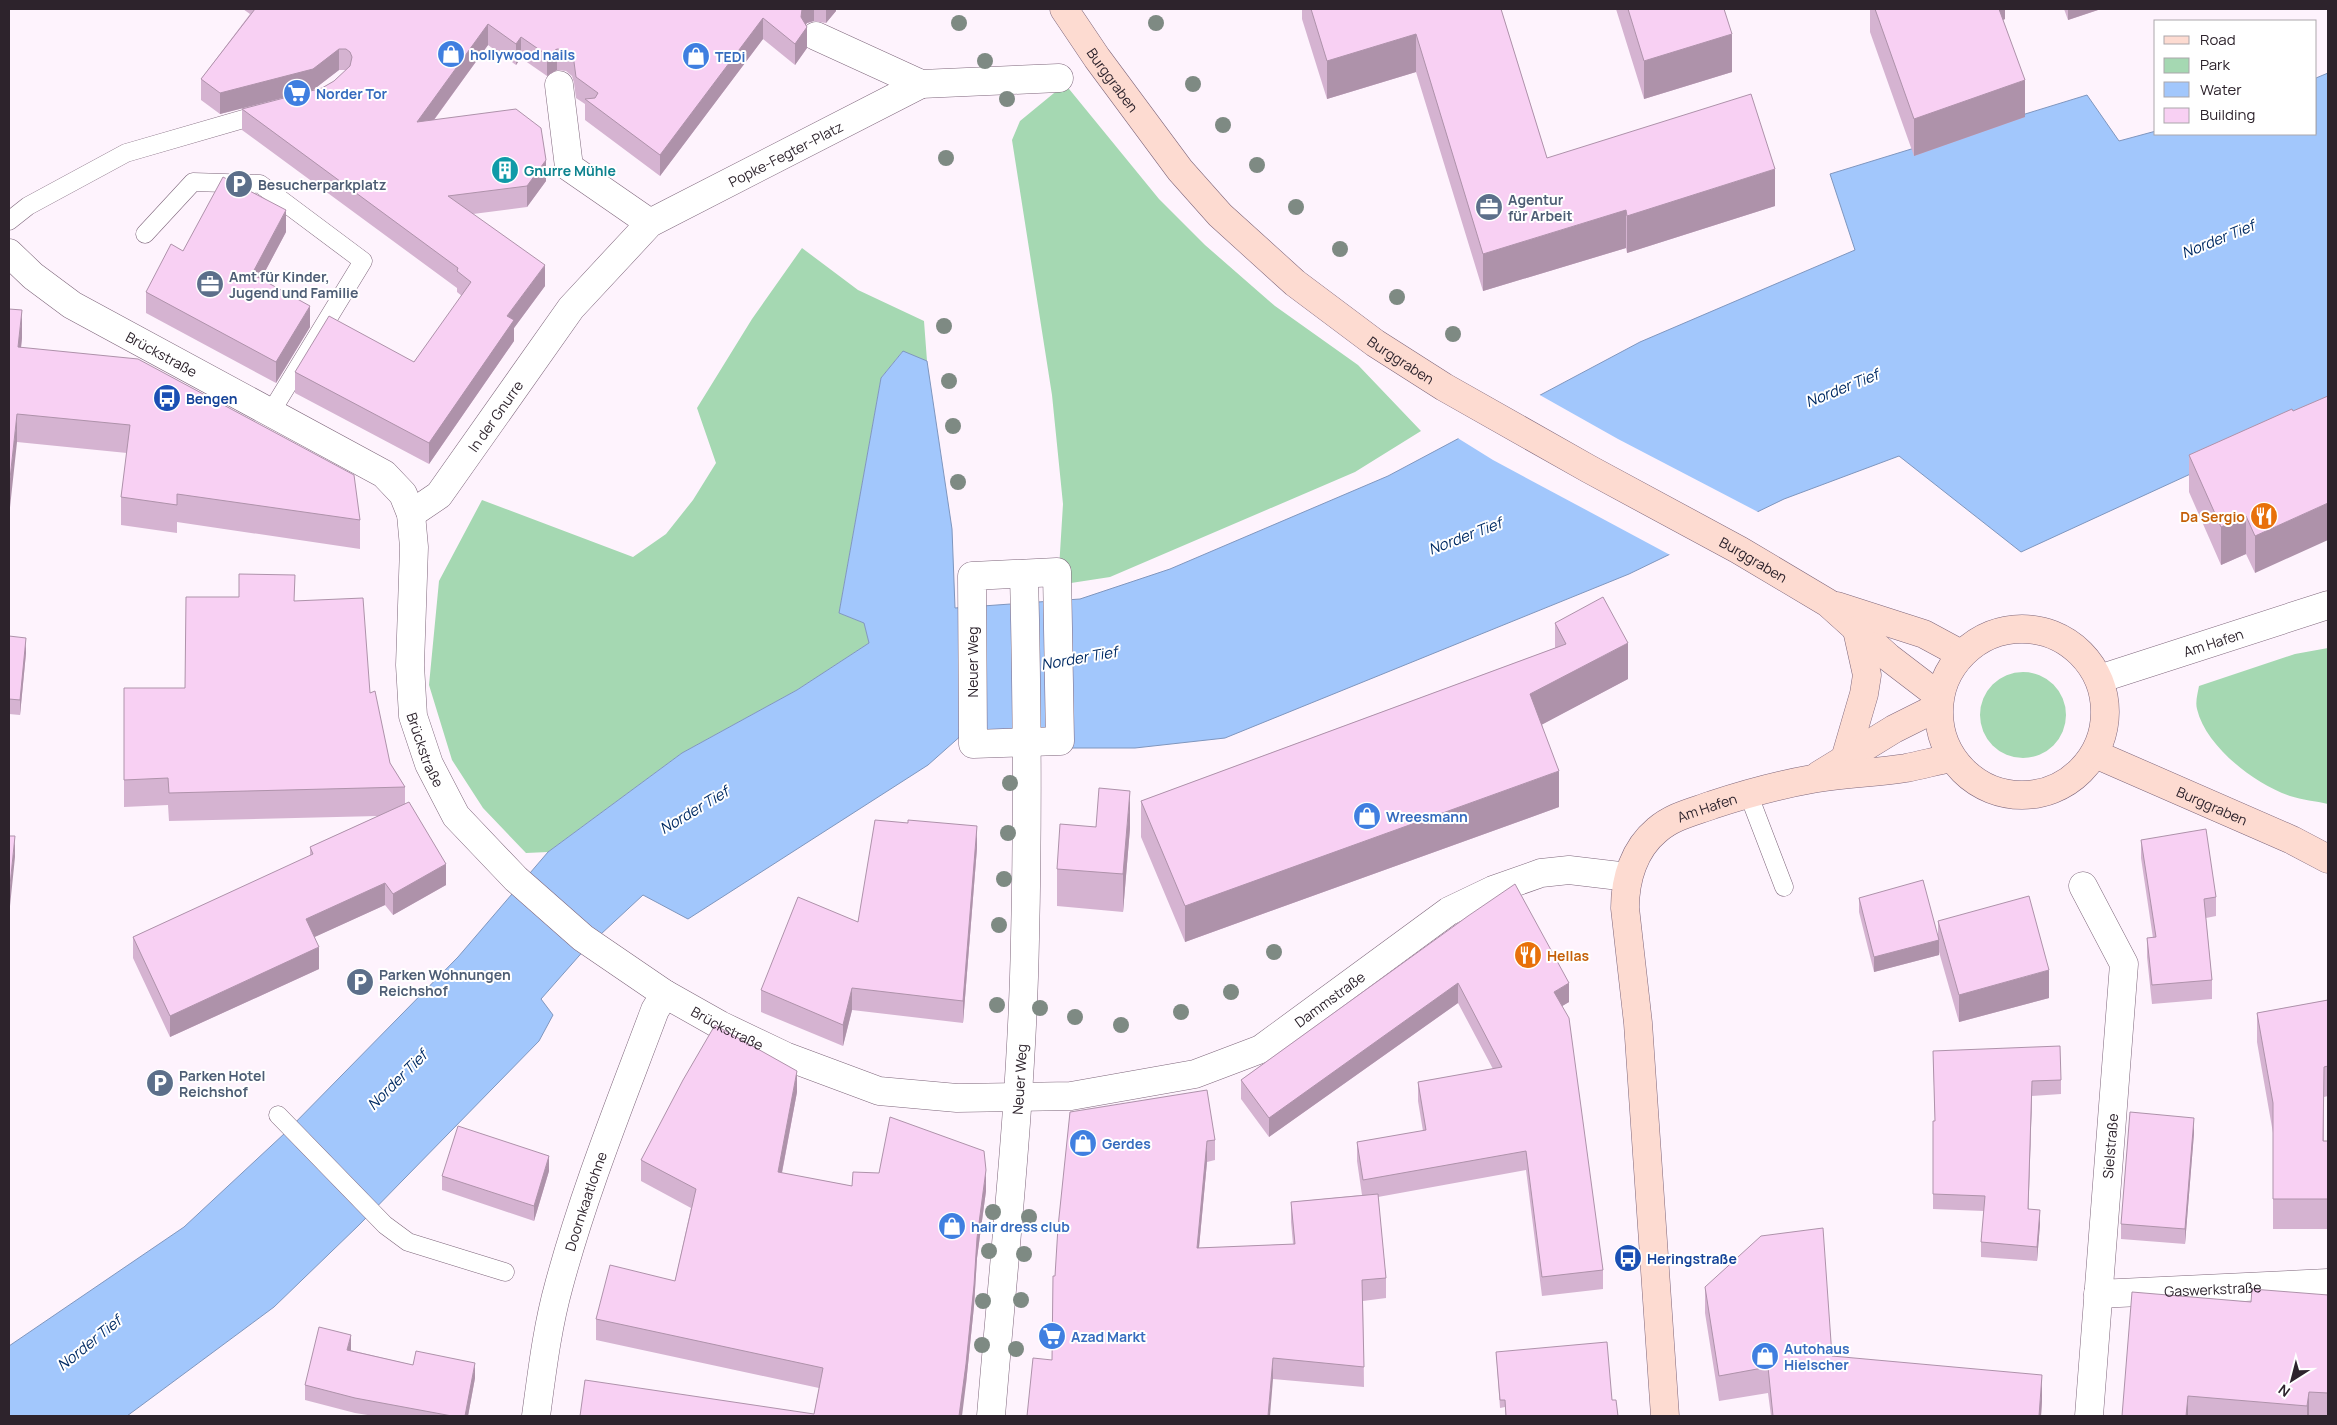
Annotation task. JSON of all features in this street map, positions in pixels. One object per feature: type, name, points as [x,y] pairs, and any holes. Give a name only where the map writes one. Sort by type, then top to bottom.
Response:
[{"type":"main road","name":"Burggraben","points":[[1064,9],[1097,58],[1164,149],[1220,215],[1295,283],[1375,342],[1444,387],[1589,469],[1739,550],[1828,604],[1938,702]]},
{"type":"main road","name":"Burggraben","points":[[1828,604],[1924,634],[1961,654]]},
{"type":"main road","points":[[2020,628],[2052,634],[2080,652],[2099,679],[2106,707],[2104,730],[2095,754],[2088,764],[2064,785],[2034,795],[2002,794],[1973,781],[1951,758],[1940,734],[1938,702],[1947,673],[1961,654],[1988,635],[2020,628]]},
{"type":"main road","points":[[1844,759],[1864,694],[1867,675],[1857,630]]},
{"type":"main road","name":"Am Hafen","points":[[1814,778],[1938,702]]},
{"type":"main road","name":"Burggraben","points":[[2095,754],[2292,840],[2328,859]]},
{"type":"main road","name":"Am Hafen","points":[[1628,877],[1641,848],[1657,830],[1674,818],[1748,793],[1814,778],[1906,768],[1951,758]]},
{"type":"main road","points":[[1628,877],[1625,891],[1625,908],[1639,1032],[1665,1416]]},
{"type":"street","name":"Popke-Fegter-Platz","points":[[816,36],[921,84]]},
{"type":"street","name":"Popke-Fegter-Platz","points":[[571,308],[650,223],[921,84],[1060,78]]},
{"type":"street","points":[[559,85],[569,167],[650,223]]},
{"type":"street","name":"Brückstraße","points":[[9,253],[33,276],[72,305],[384,474],[403,494],[411,514],[414,547],[410,665],[413,716],[429,764],[456,816],[516,879],[599,950],[664,994],[720,1025],[785,1056],[879,1091],[957,1098],[1018,1097]]},
{"type":"street","name":"In der Gnurre","points":[[411,514],[438,495],[571,308]]},
{"type":"street","name":"Neuer Weg","points":[[991,1416],[1018,1097],[1025,940],[1028,742],[1024,574],[972,576],[973,744],[1028,742]]},
{"type":"street","name":"Am Hafen","points":[[2099,679],[2328,605]]},
{"type":"street","name":"Dammstraße","points":[[1018,1097],[1071,1096],[1195,1074],[1261,1049],[1449,911],[1493,890],[1541,873],[1569,870],[1628,877]]},
{"type":"street","name":"Sielstraße","points":[[2083,886],[2124,964],[2089,1416]]},
{"type":"street","name":"Doornkaatlohne","points":[[536,1416],[544,1354],[559,1286],[592,1181],[655,1010],[664,994]]},
{"type":"street","name":"Gaswerkstraße","points":[[2098,1294],[2328,1283]]},
{"type":"lane","points":[[9,221],[28,206],[126,153],[230,122],[278,110]]},
{"type":"lane","points":[[145,234],[193,182],[260,184],[363,261],[271,412]]},
{"type":"lane","points":[[1748,793],[1784,887]]},
{"type":"lane","points":[[278,1115],[385,1225],[408,1242],[505,1272]]},
{"type":"green space","points":[[1065,84],[1159,199],[1205,245],[1275,306],[1358,365],[1421,431],[1355,472],[1110,577],[1058,585],[1063,504],[1052,395],[1012,140],[1020,121]]},
{"type":"green space","points":[[802,248],[858,290],[924,321],[927,361],[902,352],[881,378],[839,613],[864,623],[869,643],[797,690],[682,753],[548,852],[526,853],[483,808],[452,760],[429,685],[439,581],[482,500],[633,557],[666,534],[693,500],[716,463],[697,408],[752,319]]},
{"type":"green space","points":[[2328,648],[2328,804],[2290,796],[2262,783],[2248,773],[2221,750],[2210,737],[2202,723],[2196,703],[2199,686],[2295,654]]},
{"type":"green space","points":[[2023,672],[2039,675],[2047,679],[2059,691],[2063,699],[2066,715],[2063,731],[2059,739],[2047,751],[2039,755],[2023,758],[2007,755],[1999,751],[1987,739],[1983,731],[1980,715],[1983,699],[1987,691],[1999,679],[2007,675]]},
{"type":"water","name":"Norder Tief","points":[[2328,73],[2328,423],[2210,465],[2021,552],[1899,456],[1784,499],[1629,574],[1225,738],[1135,748],[1068,748],[964,733],[928,765],[688,919],[643,895],[586,948],[541,999],[553,1015],[539,1041],[359,1225],[274,1307],[127,1416],[9,1416],[9,1346],[184,1227],[285,1133],[458,957],[548,852],[682,753],[797,690],[869,643],[864,623],[839,613],[881,378],[903,351],[927,361],[952,529],[955,608],[1080,599],[1170,569],[1388,476],[1640,342],[1855,250],[1830,174],[2087,95],[2119,141],[2154,132],[2154,135],[2317,135],[2317,78]]},
{"type":"pier","points":[[1538,394],[1618,439],[1760,513],[1672,556],[1493,460],[1456,437]]},
{"type":"building","points":[[255,9],[802,9],[801,17],[807,27],[795,44],[763,18],[660,155],[585,99],[595,98],[598,93],[576,77],[572,55],[566,50],[557,49],[547,55],[521,37],[516,44],[488,24],[417,122],[516,109],[541,128],[546,160],[527,186],[448,196],[545,265],[507,316],[514,320],[429,443],[295,372],[329,316],[414,362],[471,282],[457,271],[458,268],[242,109],[322,88],[334,81],[350,66],[352,57],[350,52],[346,49],[339,49],[313,69],[220,93],[201,79]]},
{"type":"building","points":[[1311,9],[1501,9],[1547,158],[1751,94],[1775,169],[1627,216],[1626,210],[1483,254],[1416,34],[1327,61]]},
{"type":"building","points":[[1628,9],[1724,9],[1732,34],[1644,61]]},
{"type":"building","points":[[1875,9],[1999,9],[2025,80],[1914,119]]},
{"type":"building","name":"Amt für Kinder, Jugend und Familie","points":[[223,177],[286,210],[252,274],[310,306],[276,362],[146,292],[171,244],[183,251]]},
{"type":"building","points":[[9,309],[22,310],[18,347],[138,359],[354,475],[360,520],[177,494],[177,505],[121,497],[130,425],[17,414],[9,488]]},
{"type":"building","points":[[2328,396],[2328,503],[2255,536],[2246,516],[2221,527],[2189,455],[2292,409],[2293,411]]},
{"type":"building","points":[[239,574],[295,575],[294,601],[363,598],[370,693],[375,691],[390,763],[405,787],[169,793],[168,778],[124,780],[124,688],[185,688],[186,597],[239,597]]},
{"type":"building","name":"Wreesmann","points":[[1603,597],[1628,643],[1530,694],[1559,771],[1185,906],[1141,801],[1566,644],[1555,623]]},
{"type":"building","points":[[9,636],[26,638],[20,700],[9,699]]},
{"type":"building","points":[[1099,788],[1130,791],[1123,874],[1057,869],[1060,824],[1096,827]]},
{"type":"building","points":[[409,802],[446,864],[393,894],[385,883],[306,919],[319,947],[170,1016],[133,937],[313,854],[310,847]]},
{"type":"building","points":[[875,820],[908,823],[908,820],[977,826],[963,1001],[852,988],[843,1025],[761,990],[798,897],[858,922]]},
{"type":"building","points":[[2206,829],[2216,897],[2204,899],[2212,980],[2152,985],[2147,938],[2156,937],[2141,840]]},
{"type":"building","points":[[9,836],[15,836],[9,895]]},
{"type":"building","points":[[1923,880],[1939,940],[1874,957],[1859,898]]},
{"type":"building","points":[[1515,884],[1569,983],[1554,992],[1569,1018],[1603,1270],[1542,1277],[1526,1151],[1363,1180],[1357,1142],[1426,1130],[1418,1082],[1502,1067],[1458,983],[1269,1118],[1241,1080]]},
{"type":"building","points":[[2029,896],[2049,970],[1959,995],[1938,921]]},
{"type":"building","points":[[2328,1000],[2328,1066],[2324,1067],[2323,1141],[2328,1141],[2328,1199],[2273,1199],[2273,1103],[2257,1013]]},
{"type":"building","points":[[715,1025],[797,1071],[778,1172],[852,1186],[853,1172],[879,1173],[890,1117],[984,1151],[986,1170],[977,1238],[974,1285],[959,1416],[580,1416],[585,1380],[814,1414],[823,1368],[596,1319],[610,1265],[675,1281],[696,1189],[641,1160],[683,1080]]},
{"type":"building","points":[[2060,1046],[2061,1080],[2032,1081],[2028,1209],[2040,1210],[2037,1247],[1981,1242],[1985,1196],[1933,1194],[1933,1121],[1935,1121],[1933,1051]]},
{"type":"building","points":[[1207,1090],[1215,1140],[1207,1141],[1197,1248],[1295,1244],[1291,1202],[1378,1194],[1386,1278],[1362,1280],[1364,1367],[1273,1358],[1268,1416],[1027,1416],[1033,1358],[1052,1360],[1053,1276],[1055,1276],[1070,1112]]},
{"type":"building","points":[[2130,1112],[2194,1118],[2185,1229],[2121,1224]]},
{"type":"building","points":[[458,1126],[549,1156],[534,1206],[442,1176]]},
{"type":"building","points":[[1823,1228],[1832,1356],[2042,1375],[2039,1416],[1773,1416],[1768,1367],[1719,1376],[1705,1287],[1761,1236]]},
{"type":"building","points":[[2252,1289],[2328,1295],[2328,1393],[2309,1392],[2307,1406],[2188,1396],[2186,1416],[2122,1416],[2132,1292],[2251,1302]]},
{"type":"building","points":[[319,1327],[351,1335],[347,1350],[413,1365],[416,1351],[475,1363],[465,1416],[452,1416],[355,1398],[305,1385]]},
{"type":"building","points":[[1607,1342],[1612,1400],[1616,1400],[1618,1416],[1506,1416],[1505,1400],[1500,1400],[1496,1352]]},
{"type":"place","name":"hollywood nails","points":[[451,54]]},
{"type":"place","name":"TEDi","points":[[696,56]]},
{"type":"place","name":"Norder Tor","points":[[297,93]]},
{"type":"place","name":"Gnurre Mühle","points":[[505,170]]},
{"type":"place","name":"Besucherparkplatz","points":[[239,184]]},
{"type":"place","name":"Agentur für Arbeit","points":[[1489,207]]},
{"type":"place","name":"Amt für Kinder, Jugend und Familie","points":[[210,284]]},
{"type":"place","name":"Bengen","points":[[167,398]]},
{"type":"place","name":"Da Sergio","points":[[2264,516]]},
{"type":"place","name":"Wreesmann","points":[[1367,816]]},
{"type":"place","name":"Hellas","points":[[1528,955]]},
{"type":"place","name":"Parken Wohnungen Reichshof","points":[[360,982]]},
{"type":"place","name":"Parken Hotel Reichshof","points":[[160,1083]]},
{"type":"place","name":"Gerdes","points":[[1083,1143]]},
{"type":"place","name":"hair dress club","points":[[952,1226]]},
{"type":"place","name":"Heringstraße","points":[[1628,1258]]},
{"type":"place","name":"Azad Markt","points":[[1052,1336]]},
{"type":"place","name":"Autohaus Hielscher","points":[[1765,1356]]}]
